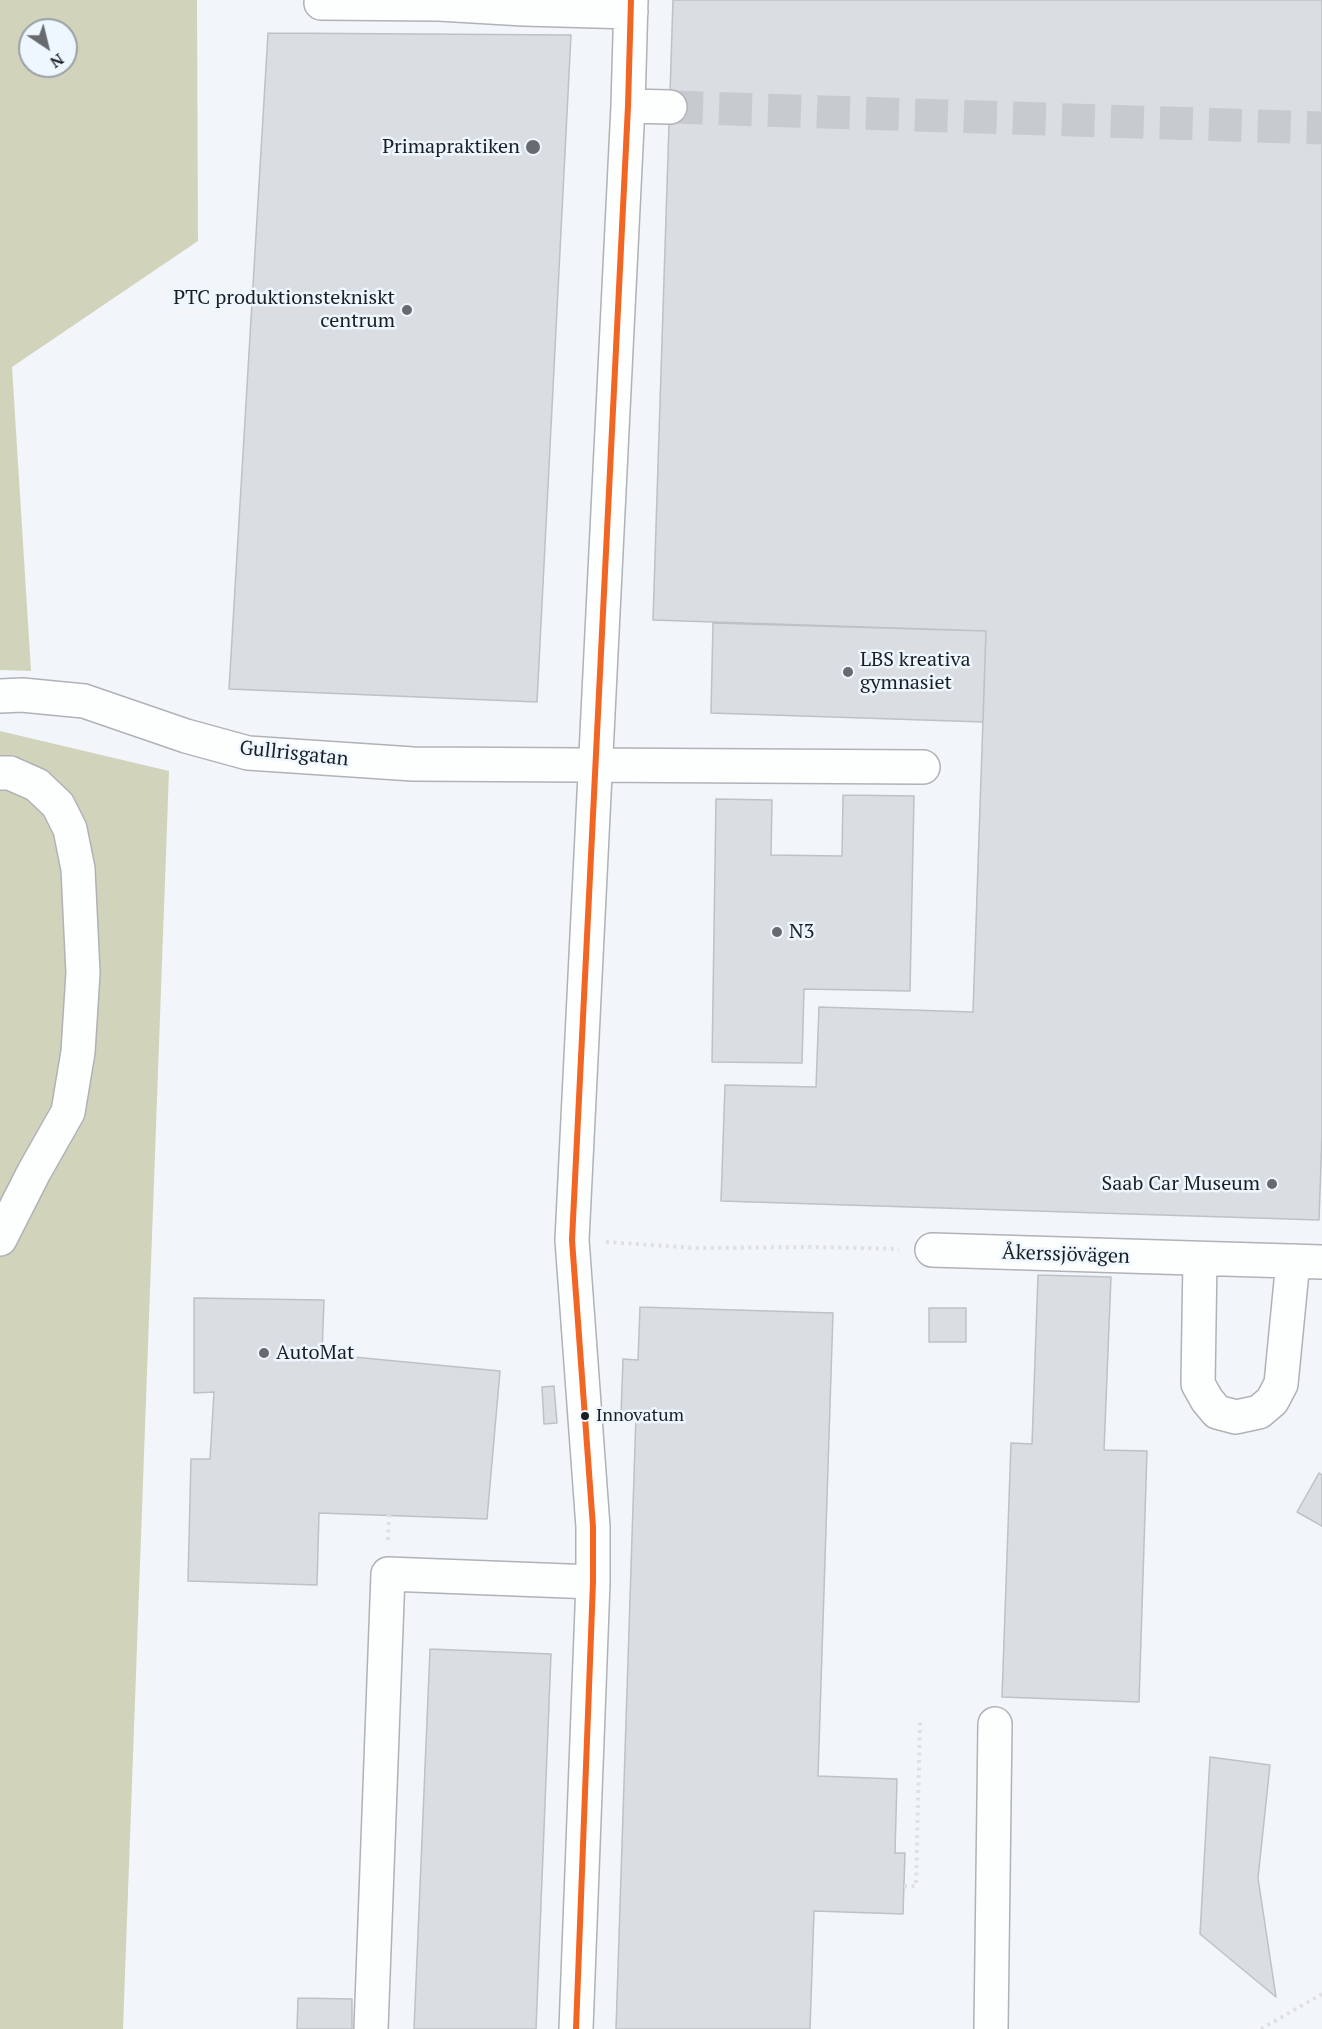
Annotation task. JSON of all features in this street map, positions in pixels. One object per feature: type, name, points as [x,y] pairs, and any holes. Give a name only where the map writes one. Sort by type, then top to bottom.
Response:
[{"type":"street","points":[[321,3],[439,2],[524,9],[631,6],[572,1240],[593,1527],[593,1582],[576,2029]]},
{"type":"street","points":[[628,106],[670,108]]},
{"type":"street","name":"Gullrisgatan","points":[[0,696],[22,695],[84,701],[186,736],[248,753],[413,764],[923,767]]},
{"type":"street","points":[[0,773],[10,773],[37,785],[58,805],[70,829],[78,869],[83,973],[78,1052],[68,1112],[0,1239]]},
{"type":"street","name":"Åkerssjövägen","points":[[932,1250],[1308,1261]]},
{"type":"street","points":[[1200,1259],[1198,1384],[1217,1412],[1236,1417],[1259,1412],[1272,1401],[1281,1384],[1308,1261]]},
{"type":"street","points":[[371,2029],[388,1574],[593,1582]]},
{"type":"street","points":[[991,2029],[995,1724]]},
{"type":"path","points":[[572,1240],[695,1248],[818,1247],[932,1250]]},
{"type":"path","points":[[904,1886],[916,1886],[920,1721]]},
{"type":"path","points":[[1261,2029],[1322,1994]]},
{"type":"green space","points":[[0,0],[197,0],[198,241],[12,367],[31,671],[0,670]]},
{"type":"green space","points":[[0,731],[169,771],[123,2029],[0,2029]]},
{"type":"building","points":[[673,0],[1322,0],[1322,1135],[1319,1220],[721,1201],[725,1085],[816,1087],[819,1007],[973,1012],[986,631],[653,620]]},
{"type":"building","points":[[268,33],[571,35],[537,702],[229,689]]},
{"type":"building","name":"LBS kreativa gymnasiet","points":[[713,623],[986,631],[983,722],[711,713]]},
{"type":"building","points":[[843,795],[914,796],[910,991],[804,989],[802,1063],[712,1062],[716,799],[772,800],[771,855],[842,856]]},
{"type":"building","points":[[1038,1275],[1111,1277],[1104,1450],[1147,1451],[1139,1702],[1002,1697],[1011,1443],[1032,1444]]},
{"type":"building","points":[[194,1298],[324,1300],[322,1354],[500,1371],[487,1519],[319,1513],[317,1585],[188,1581],[191,1459],[210,1459],[214,1392],[194,1393]]},
{"type":"building","points":[[640,1307],[833,1313],[818,1776],[897,1779],[895,1853],[905,1853],[903,1914],[814,1911],[810,2029],[616,2029],[636,1414],[621,1414],[623,1359],[638,1360]]},
{"type":"building","points":[[929,1308],[966,1308],[966,1342],[929,1342]]},
{"type":"building","points":[[554,1386],[557,1423],[544,1424],[542,1387]]},
{"type":"building","points":[[1319,1473],[1322,1475],[1322,1526],[1297,1512]]},
{"type":"building","points":[[430,1649],[551,1654],[536,2029],[414,2029]]},
{"type":"building","points":[[1210,1757],[1270,1765],[1258,1878],[1276,1997],[1200,1934]]},
{"type":"building","points":[[298,1998],[352,1999],[352,2029],[297,2029]]},
{"type":"tunnel","points":[[670,107],[1322,128]]},
{"type":"transit line","points":[[576,2029],[593,1582],[593,1527],[572,1240],[628,106],[631,0]]},
{"type":"place","name":"Primapraktiken","points":[[533,147]]},
{"type":"place","name":"PTC produktionstekniskt centrum","points":[[407,310]]},
{"type":"place","name":"LBS kreativa gymnasiet","points":[[848,672]]},
{"type":"place","name":"N3","points":[[777,932]]},
{"type":"place","name":"Saab Car Museum","points":[[1272,1184]]},
{"type":"place","name":"AutoMat","points":[[264,1353]]},
{"type":"place","name":"Innovatum","points":[[585,1416]]}]
